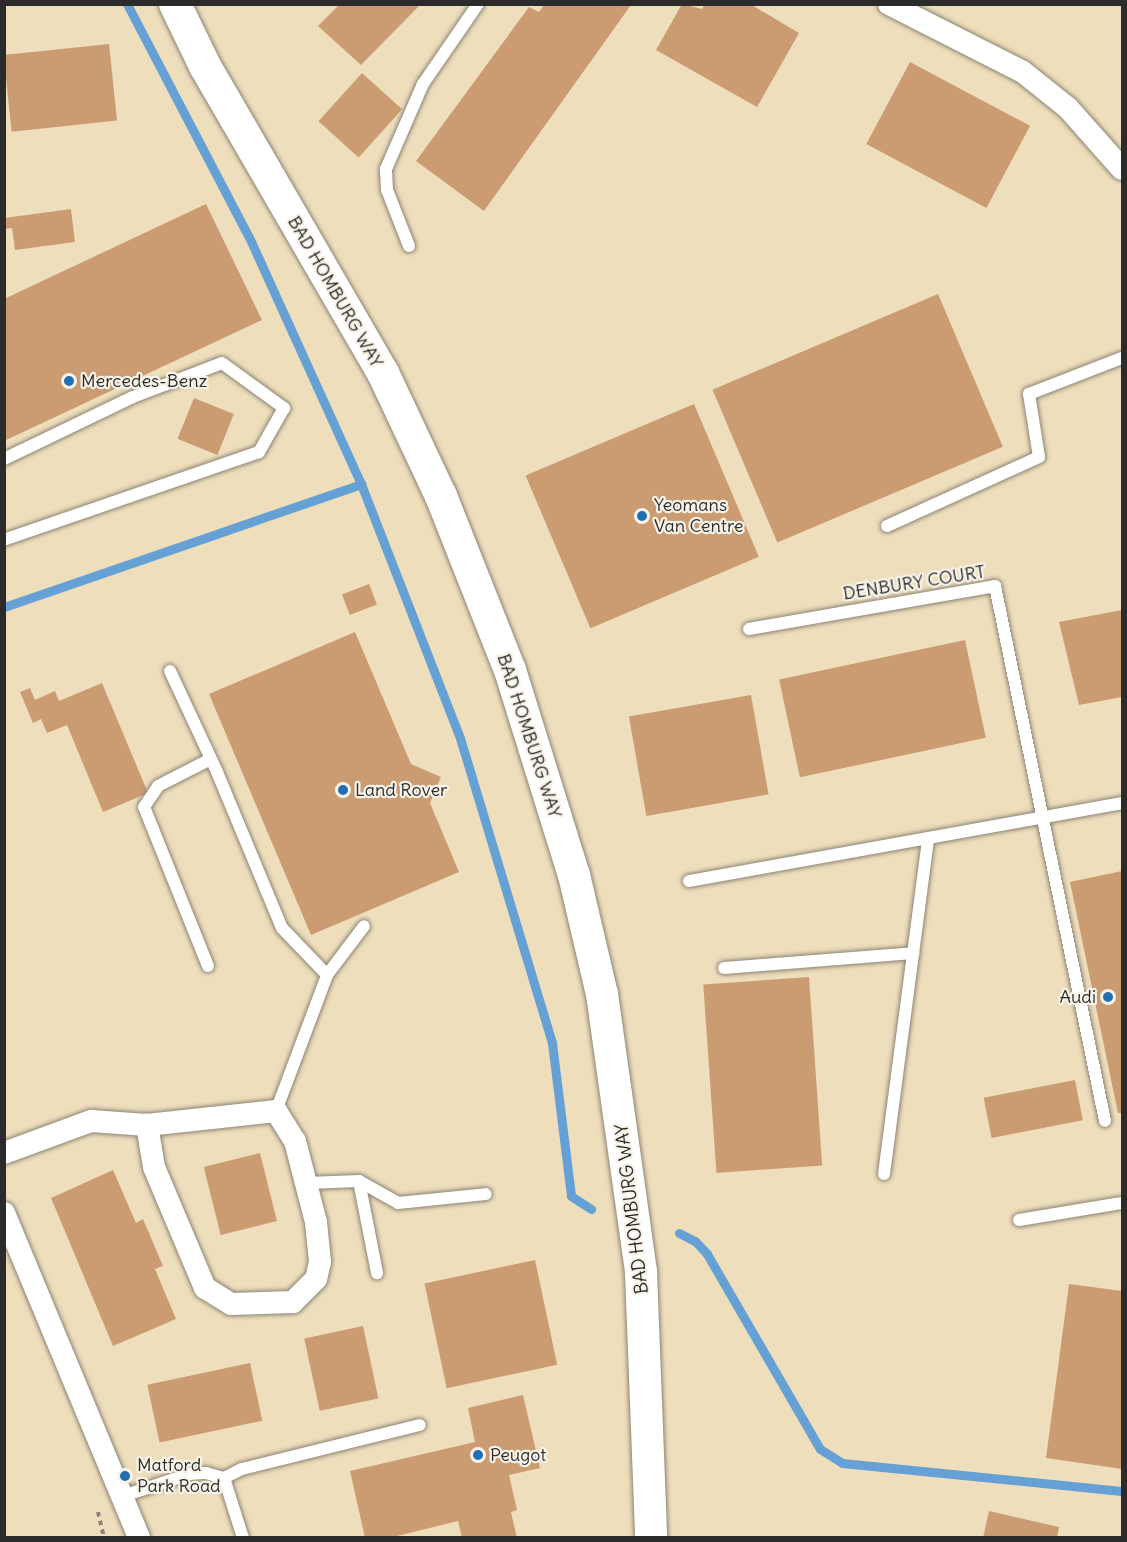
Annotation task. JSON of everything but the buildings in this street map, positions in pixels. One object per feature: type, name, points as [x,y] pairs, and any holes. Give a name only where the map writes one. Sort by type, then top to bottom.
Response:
[{"type":"main road","name":"BAD HOMBURG WAY","points":[[175,4],[205,66],[383,373],[441,496],[510,670],[570,863],[602,994],[641,1272],[651,1538]]},
{"type":"street","points":[[889,4],[1023,72],[1068,108],[1121,163]]},
{"type":"street","points":[[4,1153],[91,1121],[147,1125],[276,1112],[296,1140],[307,1183],[320,1262],[316,1279],[292,1302],[231,1304],[205,1288],[154,1167],[147,1125]]},
{"type":"street","points":[[4,1213],[140,1538]]},
{"type":"lane","points":[[410,246],[387,190],[386,169],[423,84],[478,4]]},
{"type":"lane","points":[[887,526],[1039,457],[1029,394],[1122,358]]},
{"type":"lane","points":[[4,459],[133,397],[222,363],[284,408],[259,452],[4,540]]},
{"type":"lane","name":"DENBURY COURT","points":[[748,629],[995,586],[1044,817]]},
{"type":"lane","points":[[170,671],[211,759],[282,928],[327,975]]},
{"type":"lane","points":[[208,966],[144,807],[158,786],[211,759]]},
{"type":"lane","points":[[689,881],[1122,803]]},
{"type":"lane","points":[[1044,817],[1105,1120]]},
{"type":"lane","points":[[884,1174],[928,838]]},
{"type":"lane","points":[[276,1112],[327,975],[364,926]]},
{"type":"lane","points":[[724,968],[913,953]]},
{"type":"lane","points":[[307,1183],[359,1181],[398,1203],[486,1194]]},
{"type":"lane","points":[[359,1181],[377,1273]]},
{"type":"lane","points":[[1019,1220],[1122,1203]]},
{"type":"lane","points":[[123,1496],[190,1474],[206,1473],[224,1478],[242,1469],[420,1425]]},
{"type":"lane","points":[[224,1478],[243,1538]]},
{"type":"waterway","points":[[127,4],[249,237],[361,484]]},
{"type":"waterway","points":[[4,607],[361,484],[460,738],[552,1043],[571,1196],[591,1209]]},
{"type":"waterway","points":[[679,1233],[695,1241],[707,1254],[820,1449],[842,1463],[1122,1491]]},
{"type":"place","name":"Mercedes-Benz","points":[[69,381]]},
{"type":"place","name":"Yeomans Van Centre","points":[[642,516]]},
{"type":"place","name":"Land Rover","points":[[343,790]]},
{"type":"place","name":"Audi","points":[[1108,997]]},
{"type":"place","name":"Peugot","points":[[478,1455]]},
{"type":"place","name":"Matford Park Road","points":[[125,1476]]}]
